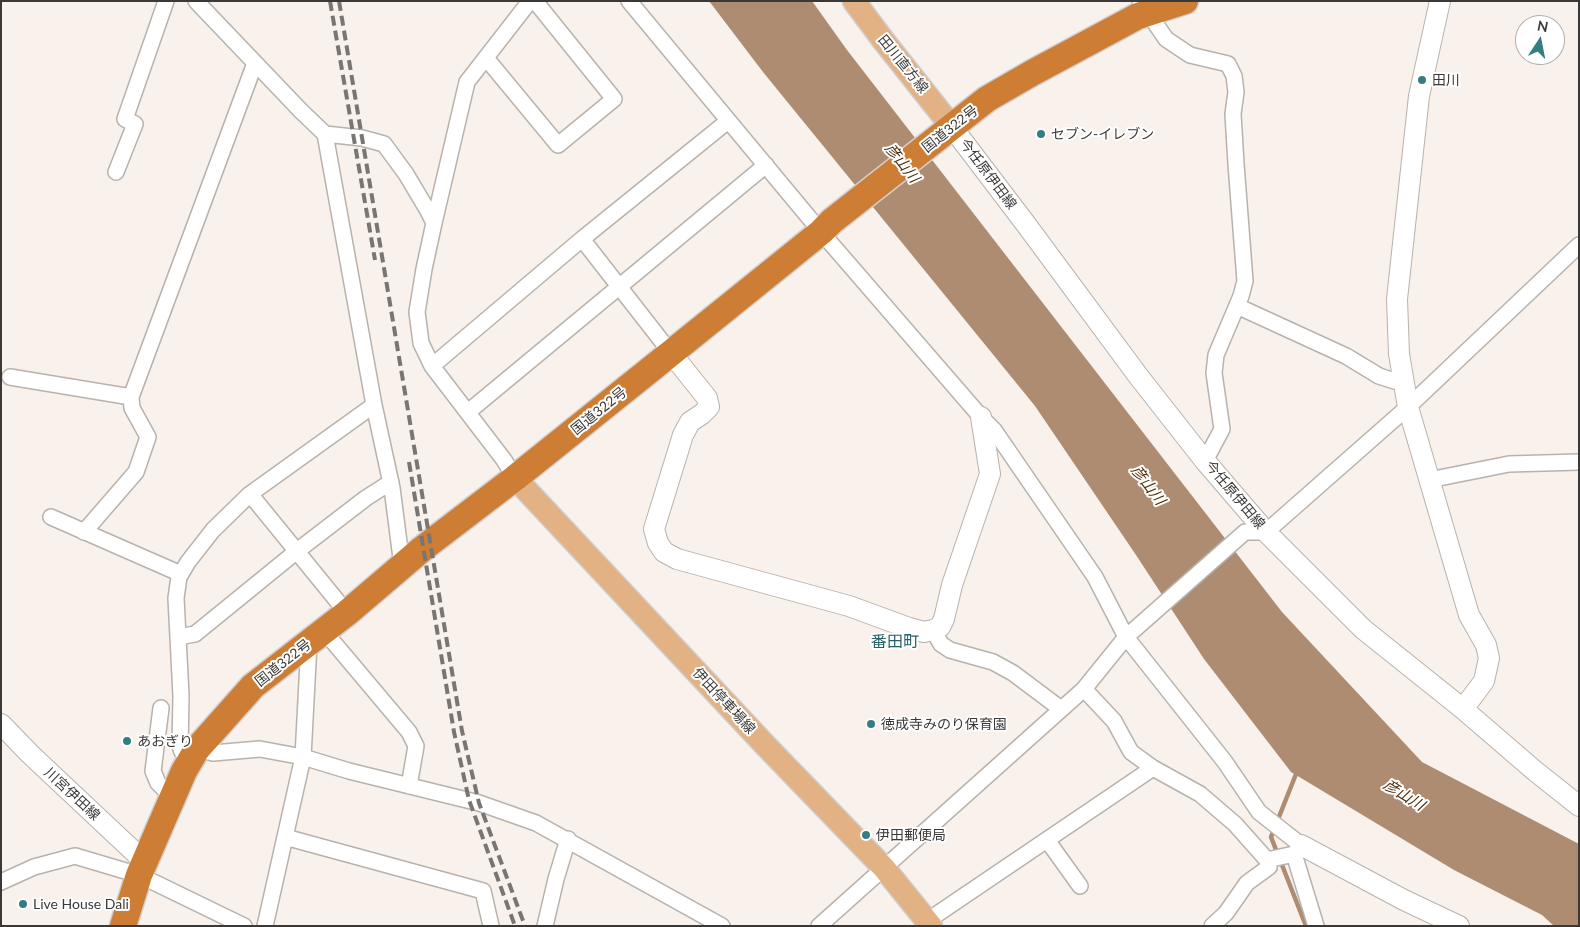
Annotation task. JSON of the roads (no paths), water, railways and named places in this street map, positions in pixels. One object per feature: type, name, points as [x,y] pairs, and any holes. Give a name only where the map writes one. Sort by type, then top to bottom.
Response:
[{"type":"highway","name":"国道322号","points":[[122,926],[142,869],[184,771],[194,754],[253,686],[347,614],[422,549],[515,478],[987,99],[1138,16],[1144,7],[1185,1]]},
{"type":"main road","name":"田川直方線","points":[[854,1],[883,40],[944,133]]},
{"type":"main road","name":"伊田停車場線","points":[[515,478],[766,746],[884,868],[929,924]]},
{"type":"street","points":[[116,172],[135,124],[125,119],[166,1]]},
{"type":"street","points":[[196,1],[325,134],[374,405],[391,482],[402,566]]},
{"type":"street","points":[[515,478],[504,460],[432,366],[421,343],[417,312],[434,223],[467,82],[530,1]]},
{"type":"street","points":[[486,58],[558,145],[614,98],[535,1]]},
{"type":"street","points":[[628,1],[766,165],[826,227],[981,417],[994,430],[1095,577],[1130,634],[1226,762],[1259,812],[1294,851],[1404,900],[1429,919],[1459,926]]},
{"type":"street","points":[[1440,1],[1419,96],[1397,299],[1399,354],[1408,407],[1469,615],[1486,645],[1489,658],[1484,681],[1463,709]]},
{"type":"street","points":[[1144,7],[1166,39],[1190,55],[1228,64],[1234,76],[1236,92],[1233,114],[1235,155],[1246,281],[1216,355],[1214,373],[1222,429],[1206,461]]},
{"type":"street","points":[[84,532],[136,472],[148,437],[132,408],[131,397],[255,63]]},
{"type":"street","points":[[432,366],[582,239],[728,121]]},
{"type":"street","name":"今任原伊田線","points":[[944,133],[1031,230],[1139,377],[1266,532],[1363,629],[1463,709],[1579,806]]},
{"type":"street","points":[[325,134],[362,138],[384,144],[406,174],[434,223]]},
{"type":"street","points":[[468,412],[766,165]]},
{"type":"street","points":[[582,239],[707,398],[709,407],[690,422],[683,435],[654,529],[658,543],[664,552],[677,559],[849,606],[924,632],[940,627],[944,619],[952,585],[990,474],[981,417]]},
{"type":"street","points":[[819,926],[1084,689],[1130,634],[1245,532],[1266,532],[1408,407],[1579,245]]},
{"type":"street","points":[[1237,306],[1346,356],[1379,376],[1404,384]]},
{"type":"street","points":[[10,377],[131,397]]},
{"type":"street","points":[[374,405],[250,494],[213,530],[179,577],[176,598],[181,696],[180,746],[182,752],[194,754],[260,749],[303,757],[349,771],[480,802],[536,823],[568,839],[722,926]]},
{"type":"street","points":[[1429,480],[1509,464],[1579,462]]},
{"type":"street","points":[[178,637],[195,634],[297,551],[366,498],[391,482]]},
{"type":"street","points":[[250,494],[347,614]]},
{"type":"street","points":[[51,517],[181,574]]},
{"type":"street","points":[[933,630],[941,644],[950,650],[993,662],[1006,669],[1061,709]]},
{"type":"street","points":[[265,926],[303,757],[317,637]]},
{"type":"street","points":[[317,637],[409,732],[416,746],[409,786]]},
{"type":"street","points":[[1084,689],[1114,721],[1131,752],[1153,768],[1200,794],[1235,824],[1269,860],[1269,867],[1247,883],[1226,913],[1212,926]]},
{"type":"street","points":[[161,708],[153,771],[158,783],[172,797]]},
{"type":"street","name":"川宮伊田線","points":[[1,724],[142,869]]},
{"type":"street","points":[[929,924],[1153,768]]},
{"type":"street","points":[[285,837],[483,891],[491,926]]},
{"type":"street","points":[[545,926],[556,878],[568,839]]},
{"type":"street","points":[[1047,840],[1080,886]]},
{"type":"street","points":[[1269,860],[1294,851]]},
{"type":"street","points":[[1294,851],[1316,926]]},
{"type":"street","points":[[1,882],[34,867],[75,856],[142,869],[244,926]]},
{"type":"water","name":"彦山川","points":[[709,1],[812,1],[847,50],[1282,612],[1422,762],[1579,844],[1579,926],[1554,926],[1542,915],[1454,870],[1291,772],[1204,659],[1035,406],[763,72]]},
{"type":"waterway","points":[[1298,769],[1271,837],[1306,926]]},
{"type":"railway","points":[[330,1],[375,260]]},
{"type":"railway","points":[[339,1],[462,731],[479,803],[525,926]]},
{"type":"railway","points":[[409,462],[454,732],[469,800],[515,926]]},
{"type":"place","name":"田川","points":[[1422,80]]},
{"type":"place","name":"セブン-イレブン","points":[[1041,134]]},
{"type":"place","name":"徳成寺みのり保育園","points":[[871,724]]},
{"type":"place","name":"あおぎり","points":[[127,741]]},
{"type":"place","name":"伊田郵便局","points":[[866,835]]},
{"type":"place","name":"Live House Dali","points":[[23,904]]},
{"type":"district","name":"番田町","points":[[895,642]]}]
